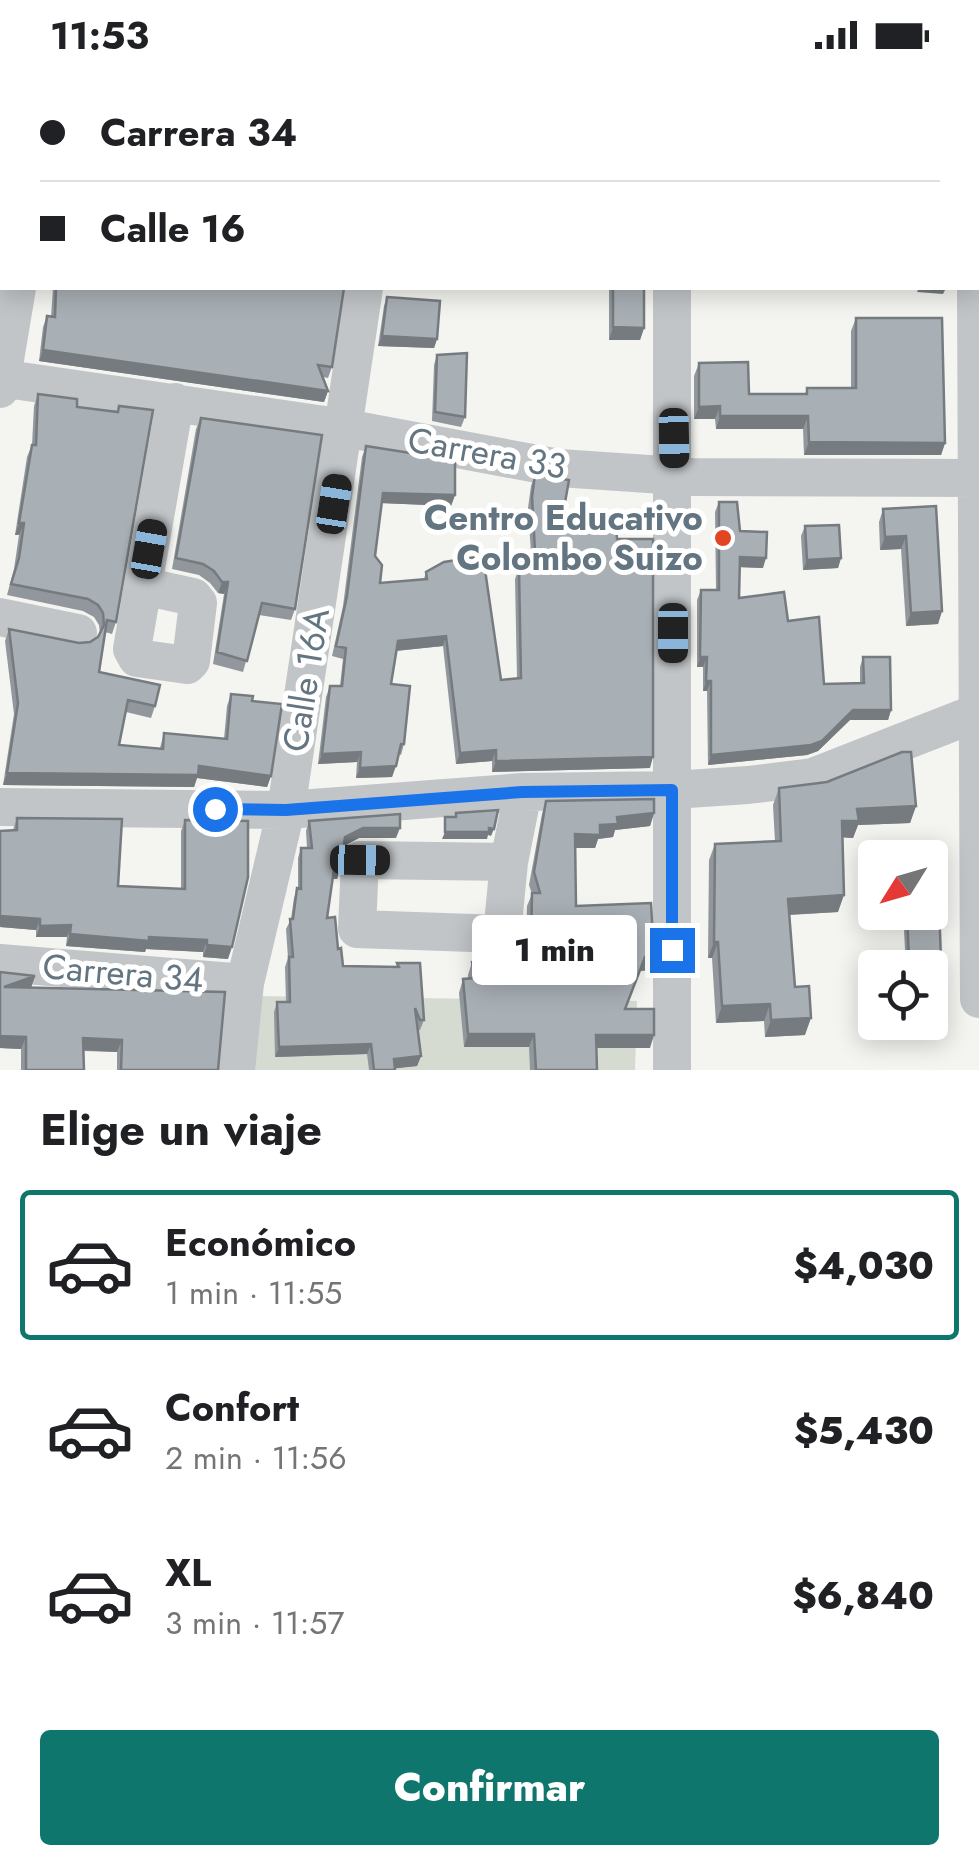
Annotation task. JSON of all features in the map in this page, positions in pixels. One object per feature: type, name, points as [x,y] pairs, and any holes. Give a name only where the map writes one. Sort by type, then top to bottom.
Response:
[{"type":"street","points":[[1,382],[16,290]]},
{"type":"street","name":"Calle 16A","points":[[236,1070],[245,983],[286,810],[364,290]]},
{"type":"street","points":[[672,290],[672,1070]]},
{"type":"street","points":[[976,290],[979,998]]},
{"type":"street","name":"Carrera 33","points":[[1,382],[175,402],[345,428],[559,468],[674,476],[977,478]]},
{"type":"street","points":[[143,586],[175,402]]},
{"type":"street","points":[[0,617],[78,633]]},
{"type":"street","points":[[0,806],[286,810],[522,792],[672,790],[813,777],[978,712]]},
{"type":"street","points":[[510,862],[522,792]]},
{"type":"street","name":"Carrera 34","points":[[0,962],[245,983]]},
{"type":"shaded area","points":[[254,996],[637,1001],[635,1070],[245,1070]]},
{"type":"building","points":[[56,290],[344,290],[332,367],[318,365],[328,391],[43,350],[47,316],[55,317]]},
{"type":"building","points":[[613,290],[644,290],[644,328],[613,327]]},
{"type":"building","points":[[387,297],[440,301],[437,339],[382,336]]},
{"type":"building","points":[[856,318],[942,318],[945,443],[809,442],[808,416],[720,416],[720,406],[699,407],[699,363],[748,362],[749,394],[807,394],[807,388],[856,388]]},
{"type":"building","points":[[467,353],[465,417],[435,412],[437,355]]},
{"type":"building","points":[[38,394],[77,399],[77,407],[118,412],[119,406],[153,410],[116,622],[107,620],[99,672],[160,685],[155,706],[128,700],[119,745],[163,749],[164,733],[227,739],[231,694],[253,696],[252,701],[282,704],[271,776],[199,766],[198,775],[7,773],[18,703],[9,629],[79,643],[98,637],[104,625],[103,613],[88,599],[11,584],[19,558],[24,523],[19,523],[32,445],[36,445]]},
{"type":"building","points":[[201,418],[322,435],[295,609],[262,603],[247,661],[217,652],[228,582],[222,582],[203,564],[176,558]]},
{"type":"building","points":[[366,446],[455,460],[455,495],[383,493],[375,556],[382,565],[380,583],[427,579],[426,572],[444,562],[483,556],[501,680],[521,678],[519,568],[536,568],[532,497],[535,475],[569,480],[561,525],[616,521],[617,539],[653,539],[653,757],[496,761],[496,750],[460,753],[446,636],[398,641],[391,684],[410,686],[404,744],[396,766],[360,768],[361,752],[322,754],[330,686],[342,686],[346,648],[336,646],[347,596]]},
{"type":"building","points":[[719,502],[737,502],[740,531],[767,532],[766,558],[740,557],[739,598],[784,592],[788,621],[819,617],[824,684],[864,683],[863,657],[890,657],[891,710],[853,710],[822,741],[811,745],[711,755],[711,681],[706,681],[707,657],[700,657],[701,590],[719,590]]},
{"type":"building","points":[[936,506],[942,611],[911,613],[906,536],[885,537],[883,509]]},
{"type":"building","points":[[839,525],[841,558],[807,560],[805,526]]},
{"type":"building","points":[[902,752],[911,752],[916,806],[857,809],[859,821],[842,821],[844,895],[788,899],[795,987],[809,986],[811,1018],[771,1020],[770,1004],[722,1006],[718,942],[714,942],[715,844],[781,841],[779,788],[827,782]]},
{"type":"building","points":[[654,799],[654,813],[617,817],[618,824],[600,825],[600,835],[575,834],[576,906],[651,903],[654,957],[645,957],[625,1009],[654,1009],[654,1035],[596,1035],[597,1070],[536,1070],[534,1034],[468,1034],[463,979],[475,978],[472,962],[499,959],[498,954],[525,954],[525,949],[531,949],[532,893],[540,893],[534,872],[546,801]]},
{"type":"building","points":[[498,810],[494,829],[489,828],[489,832],[445,832],[445,817]]},
{"type":"building","points":[[400,814],[400,828],[363,828],[345,837],[340,869],[334,869],[327,918],[335,917],[343,966],[399,967],[397,963],[420,963],[424,1020],[420,1020],[415,1008],[421,1056],[394,1059],[395,1070],[374,1070],[371,1044],[279,1047],[277,1002],[290,1002],[290,919],[297,888],[301,889],[301,848],[312,848],[309,821]]},
{"type":"building","points":[[17,818],[122,819],[118,886],[185,889],[185,820],[248,821],[248,877],[232,947],[207,945],[207,940],[149,937],[149,941],[70,934],[71,925],[40,926],[40,919],[0,916],[0,831],[17,830]]},
{"type":"building","points":[[908,930],[940,930],[941,950],[909,950]]},
{"type":"building","points":[[0,972],[35,976],[4,987],[225,992],[218,1070],[121,1070],[122,1040],[83,1038],[84,1070],[26,1070],[26,1037],[0,1036]]},
{"type":"place","name":"Centro Educativo Colombo Suizo","points":[[723,538]]},
{"type":"route","points":[[215,809],[286,810],[522,792],[672,790],[672,950]]}]
